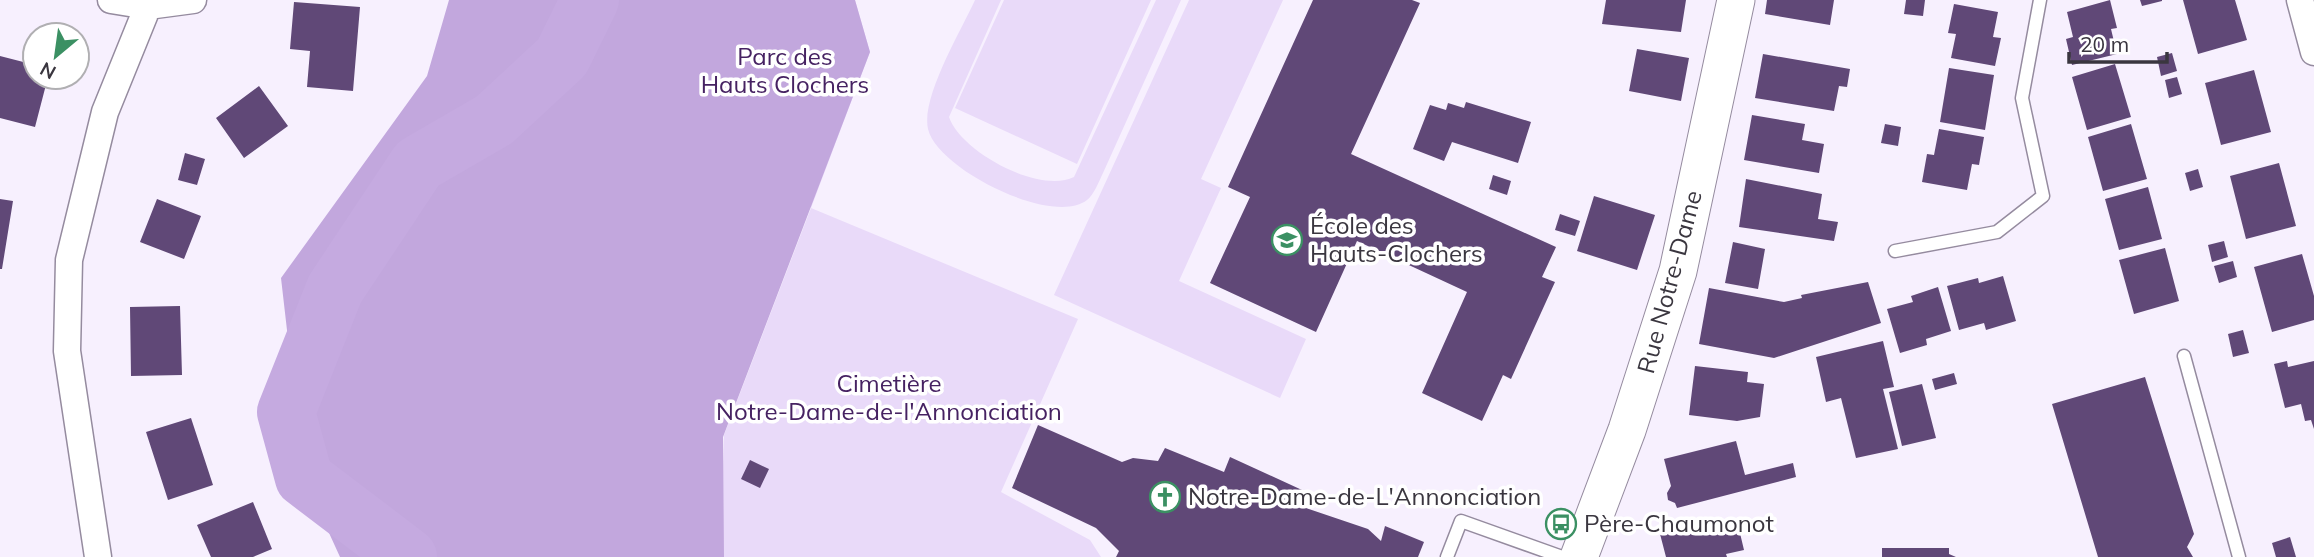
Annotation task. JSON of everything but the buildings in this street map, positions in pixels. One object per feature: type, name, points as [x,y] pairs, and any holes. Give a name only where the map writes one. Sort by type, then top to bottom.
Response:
[{"type":"street","points":[[111,0],[148,6],[193,0]]},
{"type":"street","name":"Rue Notre-Dame","points":[[1579,557],[1628,430],[1678,271],[1736,0]]},
{"type":"street","points":[[2300,0],[2314,52]]},
{"type":"street","points":[[98,557],[67,351],[69,260],[105,112],[148,6]]},
{"type":"lane","points":[[1895,251],[1997,232],[2043,196],[2022,98],[2040,0]]},
{"type":"lane","points":[[2184,356],[2239,557]]},
{"type":"lane","points":[[1447,557],[1461,521],[1562,557]]},
{"type":"green space","points":[[449,0],[855,0],[870,52],[723,437],[724,557],[340,557],[304,478],[281,278],[427,76]]},
{"type":"green space","name":"Parc des Hauts Clochers","points":[[628,0],[855,0],[870,52],[811,208]]},
{"type":"green space","points":[[975,0],[1001,0],[949,117],[956,130],[985,156],[1022,175],[1059,181],[1074,177],[1156,0],[1181,0],[1098,184],[1087,200],[1071,206],[1049,206],[1024,200],[973,176],[936,145],[928,129],[930,100]]},
{"type":"green space","points":[[1004,0],[1151,0],[1077,164],[955,108]]},
{"type":"green space","points":[[1189,0],[1283,0],[1201,179],[1221,188],[1179,281],[1306,339],[1280,398],[1054,295]]},
{"type":"green space","name":"Cimetière Notre-Dame-de-l'Annonciation","points":[[811,208],[1078,319],[1001,492],[1090,540],[1101,557],[720,557],[724,435]]},
{"type":"waterway","points":[[408,557],[304,478],[286,412],[335,289],[418,164],[494,120],[562,57],[590,0]]},
{"type":"place","name":"École des Hauts-Clochers","points":[[1287,240]]},
{"type":"place","name":"Notre-Dame-de-L'Annonciation","points":[[1165,497]]},
{"type":"place","name":"Père-Chaumonot","points":[[1561,524]]}]
